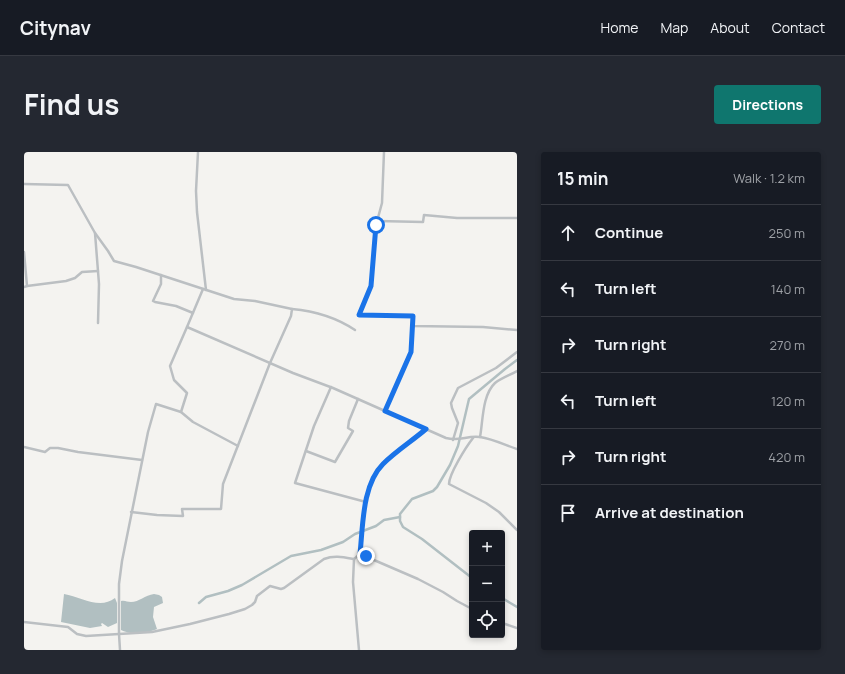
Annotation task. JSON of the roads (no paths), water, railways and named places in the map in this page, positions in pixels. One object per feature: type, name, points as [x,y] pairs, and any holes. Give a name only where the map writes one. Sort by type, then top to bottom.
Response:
[{"type":"street","points":[[181,412],[187,393],[174,380],[170,366],[193,313],[205,290],[197,212],[196,191],[198,152]]},
{"type":"street","points":[[384,152],[382,203],[376,225],[371,286],[359,315],[413,316],[411,352],[385,411]]},
{"type":"street","points":[[24,184],[68,185],[95,233],[114,261],[234,299],[255,301],[336,319],[355,330]]},
{"type":"street","points":[[378,221],[423,222],[424,215],[456,218],[517,218]]},
{"type":"street","points":[[95,233],[98,271],[98,323]]},
{"type":"street","points":[[24,252],[26,287],[66,281],[75,278],[82,272],[98,271]]},
{"type":"street","points":[[161,275],[161,284],[153,301],[193,313]]},
{"type":"street","points":[[131,512],[183,516],[182,509],[220,509],[223,484],[270,363],[291,316],[292,309]]},
{"type":"street","points":[[413,326],[517,330]]},
{"type":"street","points":[[187,327],[453,440],[480,437],[517,449]]},
{"type":"street","points":[[453,440],[458,423],[451,403],[458,388],[496,368],[517,352]]},
{"type":"street","points":[[480,437],[482,424],[481,419],[490,389],[495,383],[517,371]]},
{"type":"street","points":[[331,387],[314,426],[295,483],[366,502]]},
{"type":"street","points":[[306,451],[335,462],[353,431],[348,428],[349,420],[358,399]]},
{"type":"street","points":[[120,650],[119,584],[131,512],[148,432],[156,404],[181,412],[193,422],[238,446]]},
{"type":"street","points":[[359,650],[353,582],[354,559],[360,554],[362,519],[366,502],[374,477],[382,465],[426,429]]},
{"type":"street","points":[[473,438],[468,444],[450,478],[449,484],[486,503],[499,512],[517,530]]},
{"type":"street","points":[[24,447],[44,452],[50,448],[58,448],[142,460]]},
{"type":"street","points":[[360,554],[418,579],[469,608]]},
{"type":"street","points":[[24,622],[68,627],[77,634],[86,636],[152,632],[197,623],[245,609],[252,605],[257,596],[270,586],[284,588],[330,556],[354,559]]},
{"type":"street","points":[[505,624],[517,628]]},
{"type":"waterway","points":[[469,576],[422,539],[403,527],[400,521],[400,514],[412,499],[433,491],[437,487],[450,465],[458,446],[469,399],[517,360]]},
{"type":"waterway","points":[[199,603],[206,597],[228,591],[242,585],[291,556],[321,550],[343,542],[355,534],[376,526],[384,520],[400,517]]},
{"type":"waterway","points":[[505,600],[517,607]]}]
